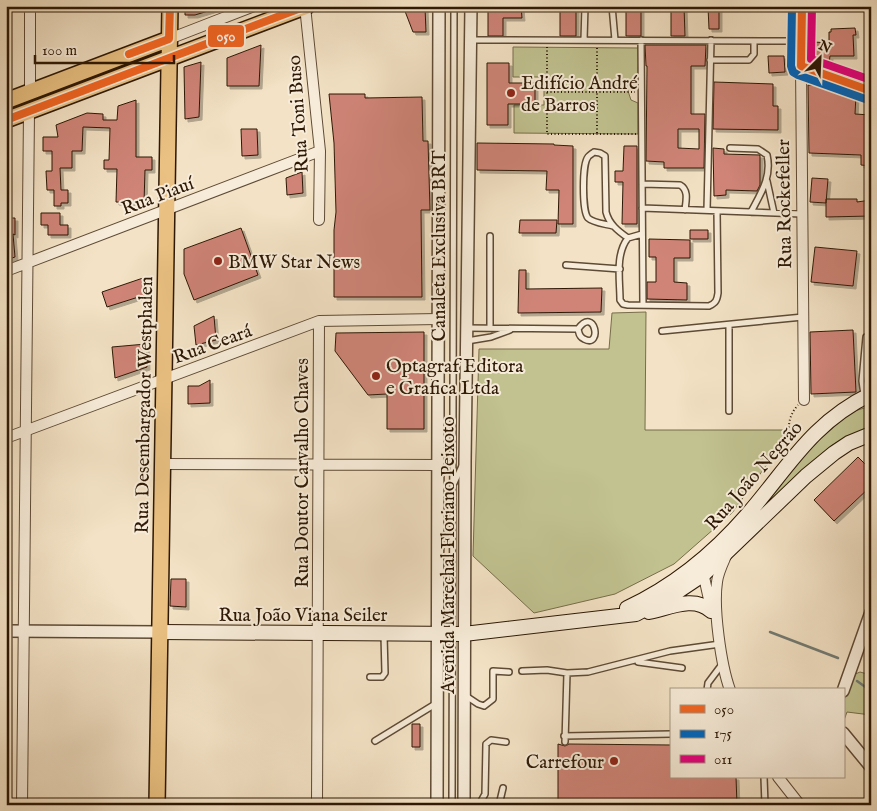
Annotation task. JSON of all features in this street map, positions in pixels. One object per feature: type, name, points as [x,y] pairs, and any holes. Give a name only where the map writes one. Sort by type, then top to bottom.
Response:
[{"type":"main road","name":"Rua Desembargador Westphalen","points":[[156,805],[170,6]]},
{"type":"main road","points":[[6,120],[305,6]]},
{"type":"main road","name":"Rua Rockefeller","points":[[801,66],[802,6]]},
{"type":"main road","points":[[6,101],[169,39]]},
{"type":"main road","points":[[801,66],[871,92]]},
{"type":"main road","points":[[73,75],[80,92]]},
{"type":"main road","name":"Rua João Negrão","points":[[700,560],[728,536],[748,515],[794,456],[815,433],[832,417],[868,396]]},
{"type":"main road","name":"Rua João Viana Seiler","points":[[159,632],[458,634],[636,614],[680,590],[704,574],[776,504],[834,453],[849,443],[871,434]]},
{"type":"main road","name":"Rua João Viana Seiler","points":[[598,618],[618,612],[638,602],[677,578],[700,560]]},
{"type":"main road","points":[[636,614],[691,603],[706,606],[711,611]]},
{"type":"street","points":[[30,6],[30,92]]},
{"type":"street","points":[[169,39],[254,6]]},
{"type":"street","name":"Rua Toni Buso","points":[[305,6],[320,151],[319,220]]},
{"type":"street","name":"Avenida Marechal Floriano Peixoto","points":[[437,805],[439,6]]},
{"type":"street","name":"Avenida Marechal Floriano Peixoto","points":[[464,805],[464,695],[458,634],[465,462],[471,6]]},
{"type":"street","name":"Rua Rockefeller","points":[[801,66],[804,400]]},
{"type":"street","points":[[22,805],[29,112]]},
{"type":"street","name":"Rua Piauí","points":[[6,272],[320,151]]},
{"type":"street","name":"Rua Ceará","points":[[6,438],[319,322],[438,320]]},
{"type":"street","name":"Rua Doutor Carvalho Chaves","points":[[317,805],[319,322]]},
{"type":"street","points":[[162,464],[438,465]]},
{"type":"street","name":"Rua João Negrão","points":[[727,553],[716,584],[718,630],[730,688]]},
{"type":"street","name":"Rua João Negrão","points":[[700,560],[711,611],[718,630]]},
{"type":"street","points":[[844,688],[871,612]]},
{"type":"street","name":"Rua João Viana Seiler","points":[[6,631],[159,632]]},
{"type":"street","points":[[844,734],[871,767]]},
{"type":"street","points":[[779,778],[800,805]]},
{"type":"lane","name":"Canaleta Exclusiva BRT","points":[[452,805],[458,634],[452,486],[454,6]]},
{"type":"lane","points":[[584,40],[585,6]]},
{"type":"lane","points":[[612,6],[616,40]]},
{"type":"lane","points":[[470,40],[801,41]]},
{"type":"lane","points":[[641,40],[643,305]]},
{"type":"lane","points":[[707,210],[711,40]]},
{"type":"lane","points":[[710,60],[750,60],[754,54],[754,40]]},
{"type":"lane","points":[[730,148],[758,149],[767,156],[770,166],[767,181],[751,212]]},
{"type":"lane","points":[[613,226],[591,220],[586,216],[584,209],[585,166],[588,156],[594,152],[605,156],[606,212],[608,219],[613,226],[628,238]]},
{"type":"lane","points":[[767,181],[774,212]]},
{"type":"lane","points":[[642,184],[680,185],[686,190],[685,210]]},
{"type":"lane","points":[[642,208],[802,214]]},
{"type":"lane","points":[[642,234],[628,238],[623,244],[620,253],[620,300],[623,304],[710,306],[714,304],[718,293],[717,211]]},
{"type":"lane","points":[[490,236],[490,327]]},
{"type":"lane","points":[[566,265],[620,269]]},
{"type":"lane","points":[[662,331],[803,317]]},
{"type":"lane","points":[[729,325],[729,412]]},
{"type":"lane","points":[[466,328],[578,329]]},
{"type":"lane","points":[[466,341],[491,337],[513,329]]},
{"type":"lane","points":[[866,336],[862,381],[868,396]]},
{"type":"lane","name":"Canaleta Exclusiva BRT","points":[[452,486],[465,462]]},
{"type":"lane","points":[[370,677],[382,676],[385,672],[384,633]]},
{"type":"lane","points":[[522,670],[547,670],[567,673],[588,672],[670,651],[720,644]]},
{"type":"lane","points":[[634,661],[682,668]]},
{"type":"lane","points":[[707,688],[708,682],[724,662]]},
{"type":"lane","points":[[464,695],[484,706],[493,699],[493,671],[509,672]]},
{"type":"lane","points":[[567,673],[565,739],[605,735],[670,734]]},
{"type":"lane","points":[[374,741],[437,703]]},
{"type":"lane","points":[[479,805],[485,794],[486,744],[491,740],[506,742]]},
{"type":"lane","points":[[764,778],[765,805]]},
{"type":"lane","points":[[499,805],[503,788]]},
{"type":"path","points":[[547,40],[547,134],[642,134]]},
{"type":"path","points":[[597,40],[597,134]]},
{"type":"path","points":[[547,92],[641,92]]},
{"type":"path","points":[[794,456],[790,444],[789,419],[791,414],[804,400]]},
{"type":"green space","points":[[513,47],[639,48],[638,79],[632,81],[628,91],[631,100],[638,103],[638,134],[514,133],[514,105],[544,105],[544,77],[513,77]]},
{"type":"green space","points":[[646,312],[645,430],[784,430],[781,445],[732,513],[674,564],[615,594],[534,613],[473,556],[479,349],[609,349],[612,313]]},
{"type":"green space","points":[[871,406],[871,429],[847,436],[831,446],[706,564],[812,444],[851,412]]},
{"type":"green space","points":[[860,672],[871,675],[871,715],[847,712],[844,720],[844,700],[853,675]]},
{"type":"building","points":[[185,6],[218,6],[218,8],[195,15],[185,15]]},
{"type":"building","points":[[403,6],[425,7],[426,32],[413,32]]},
{"type":"building","points":[[488,6],[521,6],[522,18],[503,18],[503,36],[488,36]]},
{"type":"building","points":[[560,6],[576,6],[576,36],[560,36]]},
{"type":"building","points":[[626,6],[641,6],[641,36],[626,36]]},
{"type":"building","points":[[671,6],[684,6],[685,36],[671,36]]},
{"type":"building","points":[[708,7],[719,7],[719,29],[709,29]]},
{"type":"building","points":[[855,28],[856,35],[853,35],[854,56],[830,56],[829,64],[812,58],[814,42],[829,43],[829,32],[831,32],[831,29]]},
{"type":"building","points":[[261,45],[259,86],[227,86],[227,58]]},
{"type":"building","points":[[645,45],[706,45],[705,66],[691,66],[691,114],[705,114],[704,168],[664,168],[664,162],[646,161]],"holes":[[[678,129],[699,129],[699,149],[678,148]]]},
{"type":"building","points":[[768,56],[784,56],[785,72],[769,73]]},
{"type":"building","points":[[201,62],[199,117],[185,119],[184,67]]},
{"type":"building","name":"Edifício André de Barros","points":[[487,63],[509,63],[509,83],[535,83],[535,104],[508,104],[508,125],[487,125]]},
{"type":"building","points":[[714,82],[773,84],[773,106],[778,106],[778,130],[713,129]]},
{"type":"building","points":[[808,85],[833,87],[856,95],[855,114],[871,115],[871,166],[861,165],[861,155],[809,153]]},
{"type":"building","points":[[329,94],[365,94],[365,98],[422,97],[423,141],[428,141],[430,210],[421,210],[422,297],[334,297],[334,230],[336,212],[334,143]]},
{"type":"building","points":[[136,100],[136,157],[152,157],[152,170],[145,170],[144,203],[116,202],[117,169],[104,169],[104,160],[109,160],[110,128],[83,127],[82,151],[72,151],[72,168],[60,168],[61,190],[68,190],[68,203],[54,206],[54,190],[47,190],[46,171],[52,171],[52,151],[43,151],[43,137],[58,137],[56,125],[87,113],[103,114],[103,120],[117,120],[118,106]]},
{"type":"building","points":[[241,129],[257,129],[258,155],[242,156]]},
{"type":"building","points":[[477,143],[573,146],[573,224],[558,224],[559,190],[546,190],[547,171],[477,170]]},
{"type":"building","points":[[624,146],[637,146],[637,224],[622,224],[623,182],[615,182],[615,171],[623,171]]},
{"type":"building","points":[[713,148],[724,149],[724,154],[760,155],[760,185],[757,191],[726,190],[726,195],[714,196]]},
{"type":"building","points":[[302,172],[303,193],[287,195],[286,178]]},
{"type":"building","points":[[812,178],[828,179],[826,203],[810,202]]},
{"type":"building","points":[[826,199],[857,199],[857,202],[871,200],[871,216],[826,217]]},
{"type":"building","points":[[41,213],[60,213],[60,225],[68,225],[68,235],[48,235],[48,225],[41,225]]},
{"type":"building","points":[[6,218],[15,218],[15,235],[13,234],[15,257],[6,260]]},
{"type":"building","points":[[520,220],[557,220],[556,233],[519,233]]},
{"type":"building","name":"BMW Star News","points":[[241,228],[258,275],[194,300],[184,274],[184,249]]},
{"type":"building","points":[[690,230],[708,230],[708,239],[690,239]]},
{"type":"building","points":[[649,239],[690,240],[690,258],[674,258],[674,282],[687,283],[687,300],[647,299],[647,282],[656,282],[656,257],[649,257]]},
{"type":"building","points":[[815,247],[857,251],[853,286],[811,282]]},
{"type":"building","points":[[519,270],[526,270],[526,289],[602,288],[601,312],[518,313]]},
{"type":"building","points":[[143,278],[148,294],[107,307],[102,292]]},
{"type":"building","points":[[214,316],[216,340],[196,345],[194,326]]},
{"type":"building","points":[[853,330],[856,392],[811,394],[810,332]]},
{"type":"building","points":[[424,332],[424,429],[387,429],[387,394],[368,395],[335,351],[336,333]]},
{"type":"building","points":[[146,344],[147,367],[115,378],[112,347]]},
{"type":"building","points":[[210,380],[210,403],[188,404],[188,386],[199,386]]},
{"type":"building","points":[[858,457],[871,470],[871,477],[866,482],[870,487],[834,521],[814,500]]},
{"type":"building","points":[[171,579],[186,579],[186,607],[170,606]]},
{"type":"building","points":[[412,724],[420,724],[420,747],[412,747]]},
{"type":"building","name":"Carrefour","points":[[558,744],[565,746],[569,744],[670,745],[670,778],[736,778],[737,805],[558,805]]},
{"type":"waterway","points":[[770,632],[838,658]]},
{"type":"waterway","points":[[857,681],[871,691]]},
{"type":"transit line","name":"050","points":[[129,54],[169,39],[170,6]]},
{"type":"transit line","name":"050","points":[[6,120],[306,6]]},
{"type":"transit line","name":"175","points":[[792,6],[791,66],[793,72],[868,100]]},
{"type":"transit line","name":"050","points":[[802,6],[801,66],[871,91]]},
{"type":"transit line","name":"011","points":[[812,6],[811,59],[871,80]]},
{"type":"place","name":"Edifício André de Barros","points":[[511,93]]},
{"type":"place","name":"BMW Star News","points":[[218,261]]},
{"type":"place","name":"Optagraf Editora e Grafica Ltda","points":[[376,376]]},
{"type":"place","name":"Carrefour","points":[[614,761]]}]
